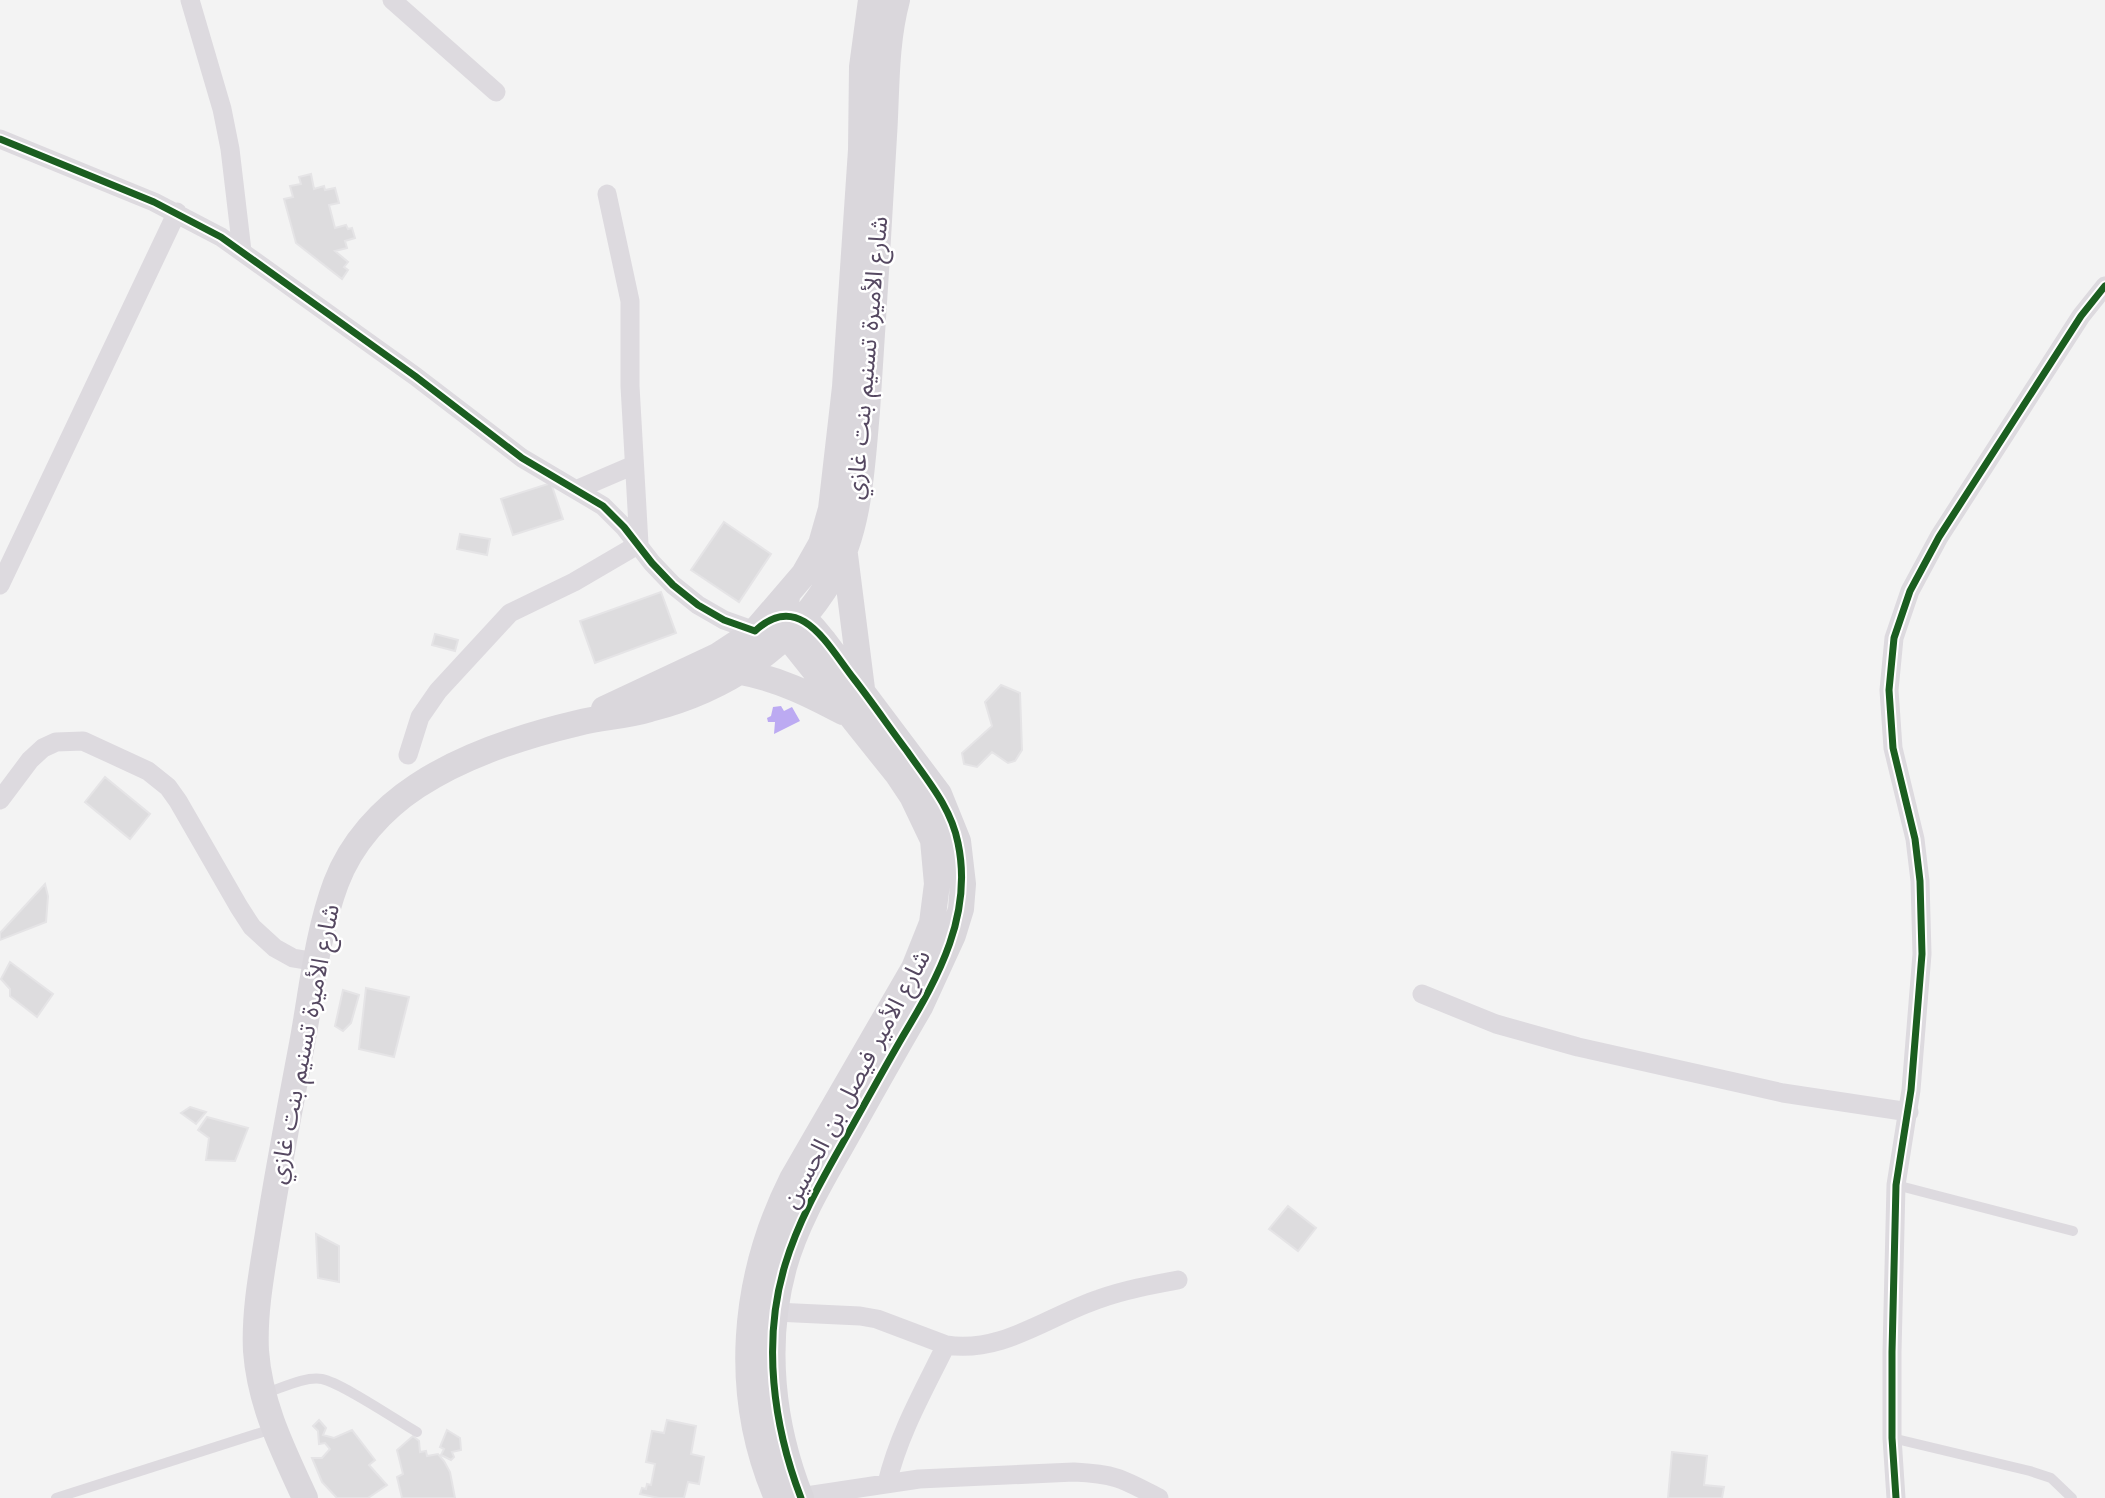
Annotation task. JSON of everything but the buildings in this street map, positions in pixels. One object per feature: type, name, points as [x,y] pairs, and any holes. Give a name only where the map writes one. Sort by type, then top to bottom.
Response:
[{"type":"main road","name":"شارع الأميرة تسنيم بنت غازي","points":[[579,722],[717,656],[755,631],[790,617],[827,528],[845,387],[861,150],[862,67],[871,0]]},
{"type":"main road","name":"شارع الأميرة تسنيم بنت غازي","points":[[305,1498],[273,1429],[263,1394],[256,1340],[263,1267],[290,1104],[322,933],[336,882],[350,854],[387,808],[422,782],[480,753],[579,722],[650,710],[690,696],[741,672],[790,617],[825,590],[845,555],[855,509],[865,436],[886,114],[887,54],[897,0]]},
{"type":"main road","points":[[845,555],[863,690]]},
{"type":"main road","name":"شارع الأمير فيصل بن الحسين","points":[[790,617],[824,641],[939,794],[951,819],[961,863],[961,909],[953,935],[920,1007],[806,1209],[784,1268],[775,1312],[773,1381],[793,1498]]},
{"type":"main road","name":"شارع الأمير فيصل بن الحسين","points":[[790,617],[851,715],[898,775],[926,823],[933,840],[937,884],[932,923],[918,960],[792,1178],[780,1203],[752,1299],[748,1396],[756,1438],[793,1498]]},
{"type":"main road","points":[[741,672],[791,685],[851,715]]},
{"type":"street","points":[[190,0],[222,109],[230,149],[242,250]]},
{"type":"street","points":[[392,0],[496,92]]},
{"type":"street","points":[[0,139],[177,212],[242,250],[323,312],[443,396],[522,458],[603,506],[673,585],[698,605],[724,620],[755,631]]},
{"type":"street","points":[[607,194],[630,301],[630,386],[639,544]]},
{"type":"street","points":[[0,585],[177,212]]},
{"type":"street","points":[[1896,1498],[1892,1438],[1896,1185],[1909,1112],[1922,954],[1920,881],[1915,839],[1893,748],[1889,690],[1894,638],[1910,591],[1940,537],[2081,316],[2105,286]]},
{"type":"street","points":[[578,489],[634,464]]},
{"type":"street","points":[[408,755],[420,717],[438,691],[510,613],[574,582],[639,544]]},
{"type":"street","points":[[0,800],[30,760],[56,742],[83,741],[148,771],[168,787],[178,801],[252,927],[275,948],[293,958],[317,962]]},
{"type":"street","points":[[1422,995],[1496,1024],[1578,1047],[1783,1093],[1909,1112]]},
{"type":"street","points":[[775,1312],[877,1319],[946,1345],[962,1348],[1014,1337],[1098,1299],[1130,1289],[1178,1280]]},
{"type":"street","points":[[887,1483],[893,1457],[905,1426],[946,1345]]},
{"type":"street","points":[[793,1498],[887,1483],[973,1475],[1074,1472],[1121,1478],[1159,1498]]},
{"type":"lane","points":[[1896,1185],[2073,1231]]},
{"type":"lane","points":[[263,1394],[307,1380],[321,1379],[337,1385],[417,1432]]},
{"type":"lane","points":[[56,1498],[273,1429]]},
{"type":"lane","points":[[1892,1438],[2030,1471],[2051,1478],[2072,1498]]},
{"type":"shaded area","points":[[781,706],[784,711],[792,707],[800,721],[774,734],[775,722],[768,722],[767,718],[771,716],[773,707]]},
{"type":"cycle path","points":[[0,139],[154,202],[221,237],[415,376],[522,458],[603,506],[673,585],[698,605],[724,620],[755,631],[771,620],[786,616],[799,619],[812,627],[834,652],[944,806],[955,830],[961,869],[961,895],[950,944],[929,991],[810,1204],[790,1249],[778,1294],[774,1323],[774,1383],[783,1441],[801,1498]]},
{"type":"cycle path","points":[[1896,1498],[1892,1438],[1896,1185],[1911,1090],[1922,954],[1920,881],[1915,839],[1893,748],[1889,690],[1894,638],[1910,591],[1939,537],[2081,316],[2105,286]]}]
